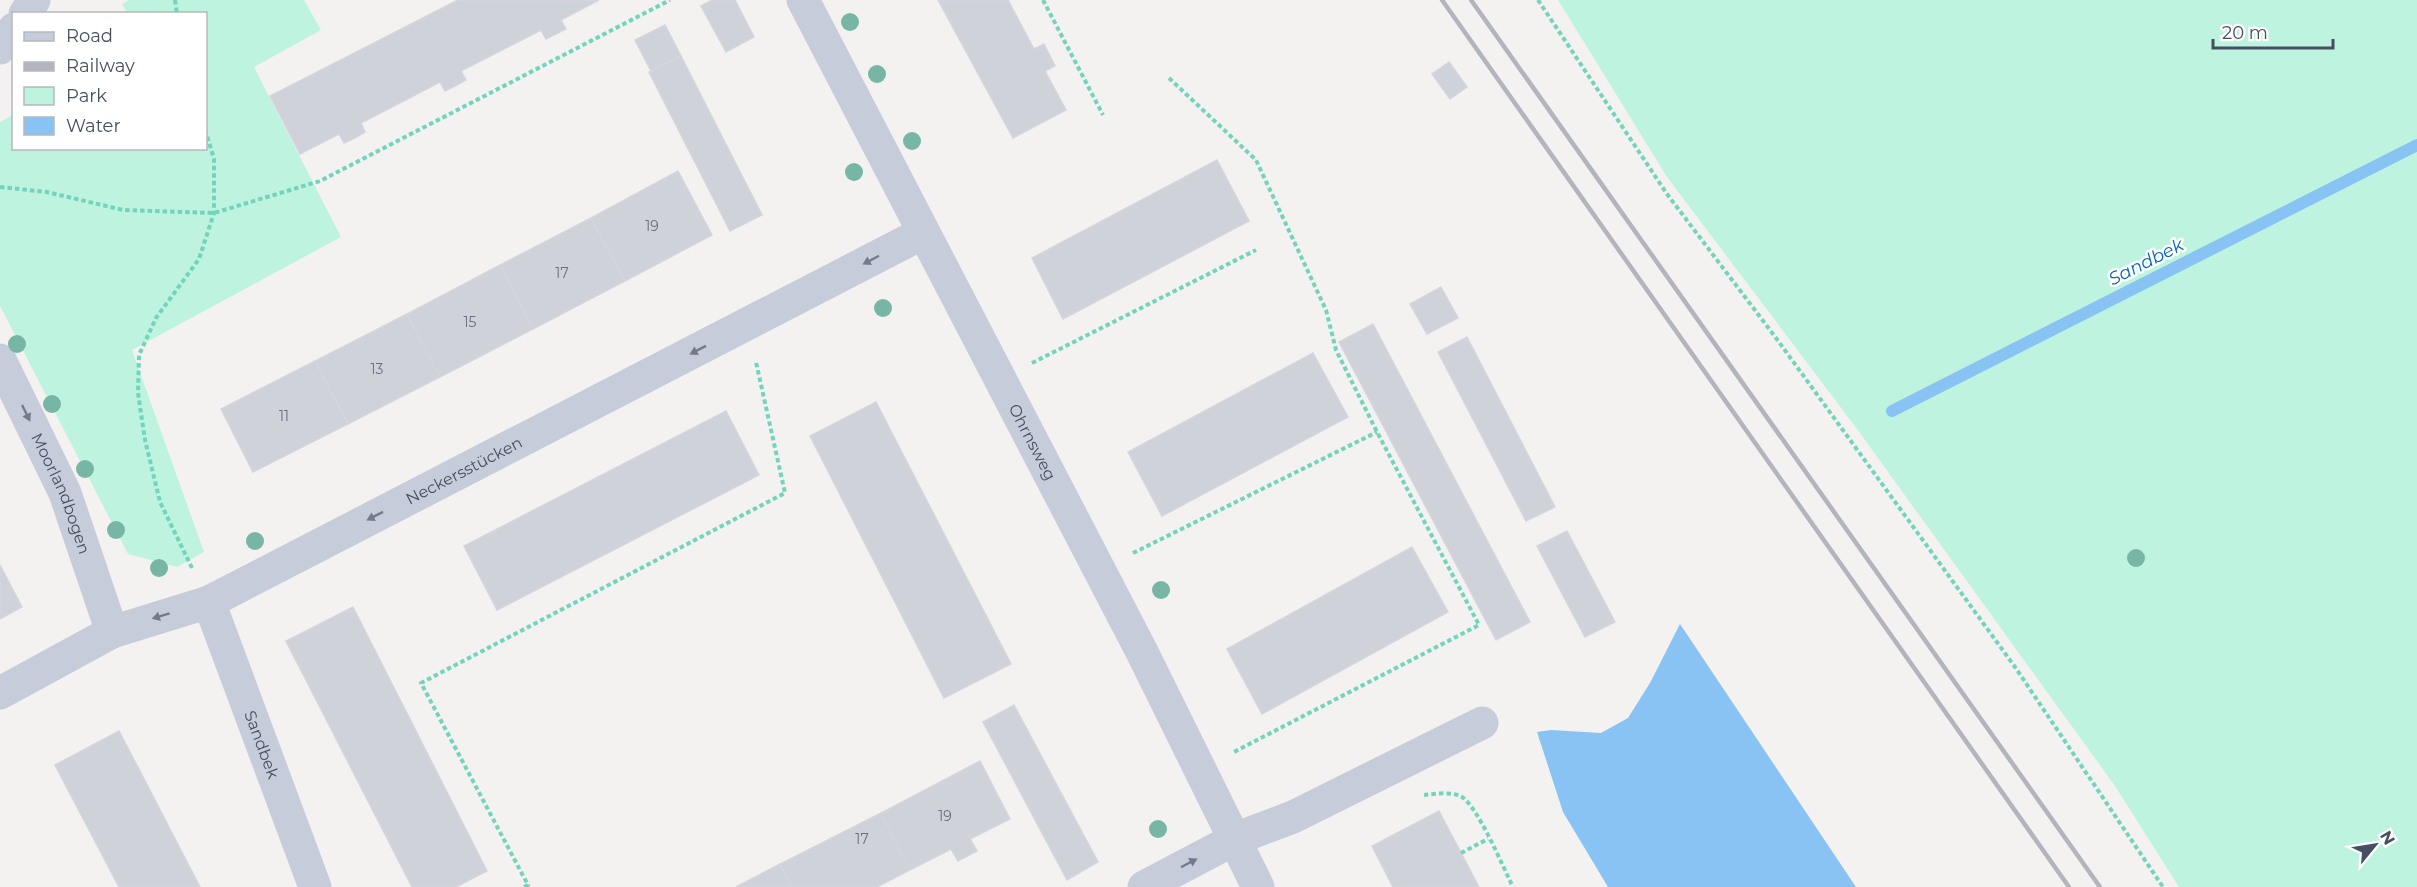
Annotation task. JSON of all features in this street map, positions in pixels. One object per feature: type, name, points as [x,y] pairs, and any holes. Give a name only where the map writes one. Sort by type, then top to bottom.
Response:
[{"type":"street","name":"Ohrnsweg","points":[[803,0],[1099,569],[1258,887]]},
{"type":"street","points":[[0,48],[12,32]]},
{"type":"street","name":"Neckersstücken","points":[[0,693],[112,632],[209,602],[923,233]]},
{"type":"street","name":"Moorlandbogen","points":[[0,360],[65,493],[112,632]]},
{"type":"street","name":"Sandbek","points":[[209,602],[315,887]]},
{"type":"street","points":[[1144,887],[1234,839],[1293,817],[1482,723]]},
{"type":"path","points":[[0,187],[47,192],[123,210],[214,213],[320,181],[670,0]]},
{"type":"path","points":[[1043,0],[1103,115]]},
{"type":"path","points":[[1538,0],[1667,194],[1776,338],[2015,667],[2163,887]]},
{"type":"path","points":[[1169,78],[1256,160],[1326,310],[1336,350],[1479,625],[1200,769]]},
{"type":"path","points":[[207,135],[214,159],[214,213],[200,259],[156,318],[139,355],[138,393],[145,440],[160,501],[209,602]]},
{"type":"path","points":[[999,380],[1256,250]]},
{"type":"path","points":[[524,887],[528,885],[421,683],[785,493],[747,324]]},
{"type":"path","points":[[1099,569],[1377,432]]},
{"type":"path","points":[[1421,796],[1438,794],[1460,796],[1473,808],[1513,887]]},
{"type":"path","points":[[1461,853],[1488,839]]},
{"type":"green space","points":[[129,0],[304,0],[321,30],[254,67],[341,237],[132,350],[204,552],[177,567],[128,554],[0,306],[0,122],[12,116],[12,150],[207,150],[207,12],[126,12],[122,4]]},
{"type":"green space","points":[[1558,0],[2417,0],[2417,887],[2179,887],[2115,786],[1857,429],[1667,177]]},
{"type":"water","points":[[1680,624],[1856,887],[1608,887],[1563,812],[1537,732],[1551,730],[1601,733],[1628,718],[1650,683]]},
{"type":"building","points":[[458,0],[599,0],[561,20],[566,29],[546,39],[541,30],[461,71],[466,80],[455,86],[445,91],[440,82],[361,123],[365,132],[355,138],[344,143],[339,134],[300,154],[270,96]]},
{"type":"building","points":[[712,0],[735,0],[754,37],[726,52],[701,6]]},
{"type":"building","points":[[938,0],[1008,0],[1034,49],[1044,44],[1055,66],[1045,71],[1066,110],[1013,138]]},
{"type":"building","points":[[665,25],[681,56],[651,71],[635,40]]},
{"type":"building","points":[[681,56],[762,215],[730,231],[649,72]]},
{"type":"building","points":[[1449,62],[1467,87],[1450,99],[1432,74]]},
{"type":"building","points":[[1217,160],[1249,221],[1063,319],[1032,258]]},
{"type":"building","points":[[678,171],[712,235],[625,281],[591,218]]},
{"type":"building","points":[[591,218],[625,281],[533,329],[500,265]]},
{"type":"building","points":[[500,265],[533,329],[440,377],[407,314]]},
{"type":"building","points":[[1441,287],[1458,318],[1427,334],[1410,304]]},
{"type":"building","points":[[407,314],[440,377],[348,424],[315,361]]},
{"type":"building","points":[[1373,324],[1530,622],[1496,640],[1339,342]]},
{"type":"building","points":[[1467,337],[1555,507],[1526,521],[1438,352]]},
{"type":"building","points":[[1313,353],[1348,417],[1162,516],[1128,452]]},
{"type":"building","points":[[315,361],[348,424],[253,472],[221,409]]},
{"type":"building","points":[[876,402],[1011,664],[944,698],[810,436]]},
{"type":"building","points":[[726,411],[759,475],[497,610],[464,546]]},
{"type":"building","points":[[1567,531],[1615,622],[1585,637],[1537,546]]},
{"type":"building","points":[[1412,547],[1448,612],[1262,714],[1227,649]]},
{"type":"building","points":[[0,565],[22,607],[0,619]]},
{"type":"building","points":[[353,607],[487,871],[456,887],[412,887],[286,641]]},
{"type":"building","points":[[1014,705],[1098,862],[1067,880],[983,722]]},
{"type":"building","points":[[119,731],[200,887],[119,887],[55,765]]},
{"type":"building","points":[[980,761],[1010,819],[970,839],[977,851],[958,861],[951,849],[910,870],[881,813]]},
{"type":"building","points":[[1439,811],[1479,887],[1393,887],[1372,846]]},
{"type":"building","points":[[881,813],[910,870],[877,887],[792,887],[780,864]]},
{"type":"building","points":[[780,864],[792,887],[736,887]]},
{"type":"waterway","name":"Sandbek","points":[[1892,411],[2417,145]]},
{"type":"railway","points":[[1442,0],[2069,887]]},
{"type":"railway","points":[[1471,0],[2100,887]]}]
